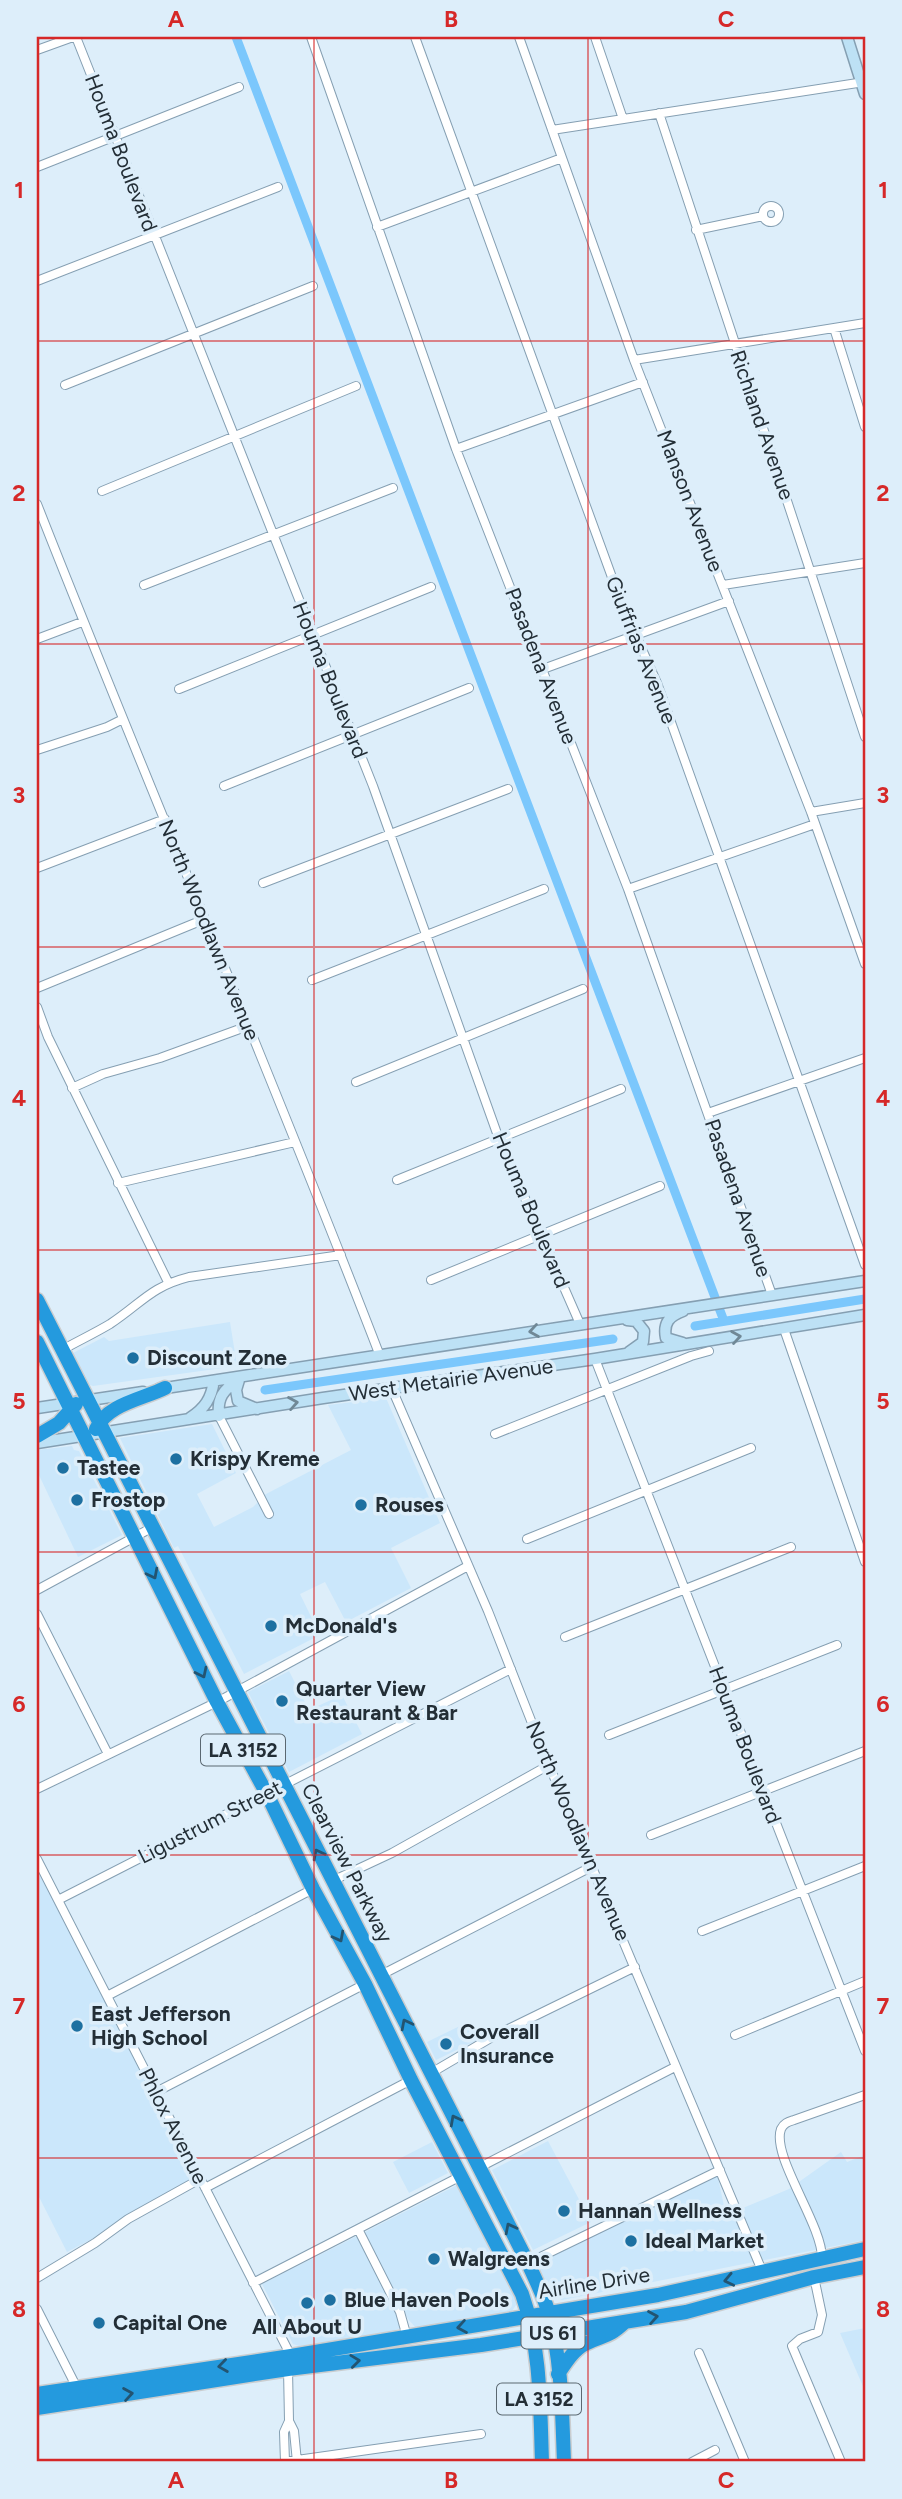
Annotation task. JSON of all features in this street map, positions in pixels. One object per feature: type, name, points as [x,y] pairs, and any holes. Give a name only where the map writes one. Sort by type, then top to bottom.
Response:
[{"type":"highway","name":"Clearview Parkway","points":[[37,1300],[42,1320],[78,1380],[76,1404],[95,1432],[95,1458],[217,1702],[365,1984],[411,2080],[522,2294],[533,2336]]},
{"type":"highway","name":"Clearview Parkway","points":[[37,1342],[153,1527],[528,2263],[549,2312],[553,2333],[564,2462]]},
{"type":"highway","points":[[95,1432],[116,1409],[165,1388]]},
{"type":"highway","points":[[37,1436],[59,1423],[76,1404]]},
{"type":"highway","points":[[172,1612],[192,1601]]},
{"type":"highway","points":[[372,1999],[385,2010],[416,2071],[422,2075],[431,2073]]},
{"type":"highway","name":"Airline Drive","points":[[37,2408],[78,2395],[289,2362],[529,2315],[658,2295],[865,2249]]},
{"type":"highway","name":"Airline Drive","points":[[289,2362],[481,2345],[625,2322],[685,2312],[814,2277],[865,2267]]},
{"type":"highway","points":[[752,2294],[753,2286],[769,2271]]},
{"type":"highway","points":[[558,2374],[578,2349],[586,2343],[611,2335],[625,2322]]},
{"type":"highway","name":"LA 3152","points":[[533,2336],[539,2374],[542,2462]]},
{"type":"highway","name":"Airline Drive","points":[[37,2394],[78,2395]]},
{"type":"main road","points":[[847,37],[865,94]]},
{"type":"main road","name":"West Metairie Avenue","points":[[37,1408],[865,1281]]},
{"type":"main road","points":[[692,1344],[678,1343],[666,1338],[664,1328],[667,1320],[679,1312],[699,1306]]},
{"type":"main road","name":"West Metairie Avenue","points":[[37,1443],[95,1432],[180,1422],[595,1359],[865,1315]]},
{"type":"main road","points":[[610,1319],[636,1321],[644,1331],[643,1342],[634,1350],[620,1355]]},
{"type":"main road","points":[[219,1416],[218,1403],[222,1392],[239,1380],[251,1376]]},
{"type":"main road","points":[[239,1380],[236,1390],[238,1401],[259,1409]]},
{"type":"main road","points":[[180,1422],[191,1418],[205,1406],[212,1395],[214,1381]]},
{"type":"main road","points":[[191,1385],[203,1391],[205,1406]]},
{"type":"street","points":[[37,50],[74,37]]},
{"type":"street","name":"Houma Boulevard","points":[[74,37],[373,786],[499,1139],[580,1324]]},
{"type":"street","name":"Pasadena Avenue","points":[[311,37],[456,450],[628,889],[772,1295]]},
{"type":"street","name":"Giuffrias Avenue","points":[[415,37],[621,602],[657,683],[865,1265]]},
{"type":"street","name":"Manson Avenue","points":[[519,37],[643,382],[811,812],[865,964]]},
{"type":"street","points":[[595,37],[623,119]]},
{"type":"street","points":[[552,130],[863,82]]},
{"type":"street","points":[[37,167],[239,87]]},
{"type":"street","name":"Richland Avenue","points":[[659,113],[865,737]]},
{"type":"street","points":[[377,227],[562,158]]},
{"type":"street","points":[[37,281],[278,187]]},
{"type":"street","points":[[696,230],[764,216]]},
{"type":"street","points":[[65,385],[313,286]]},
{"type":"street","points":[[635,360],[865,323]]},
{"type":"street","points":[[834,328],[865,427]]},
{"type":"street","points":[[456,450],[643,382]]},
{"type":"street","points":[[102,491],[356,386]]},
{"type":"street","points":[[144,585],[393,488]]},
{"type":"street","name":"North Woodlawn Avenue","points":[[37,505],[380,1356]]},
{"type":"street","points":[[723,585],[865,563]]},
{"type":"street","points":[[179,689],[431,587]]},
{"type":"street","points":[[543,669],[729,601]]},
{"type":"street","points":[[37,639],[82,622]]},
{"type":"street","points":[[224,786],[470,688]]},
{"type":"street","points":[[37,751],[123,719]]},
{"type":"street","points":[[263,883],[508,789]]},
{"type":"street","points":[[811,812],[865,803]]},
{"type":"street","points":[[37,868],[164,819]]},
{"type":"street","points":[[628,889],[815,824]]},
{"type":"street","points":[[312,980],[544,889]]},
{"type":"street","points":[[37,988],[205,919]]},
{"type":"street","points":[[356,1082],[583,989]]},
{"type":"street","points":[[37,1007],[72,1088],[168,1282]]},
{"type":"street","points":[[72,1088],[103,1074],[160,1058],[248,1026]]},
{"type":"street","points":[[708,1113],[865,1058]]},
{"type":"street","points":[[397,1181],[621,1089]]},
{"type":"street","points":[[118,1183],[295,1142]]},
{"type":"street","points":[[431,1280],[660,1186]]},
{"type":"street","points":[[62,1350],[111,1323],[150,1292],[168,1282],[341,1255]]},
{"type":"street","points":[[784,1329],[865,1561]]},
{"type":"street","points":[[495,1434],[709,1351]]},
{"type":"street","name":"Houma Boulevard","points":[[595,1359],[865,2051]]},
{"type":"street","name":"North Woodlawn Avenue","points":[[392,1389],[512,1669],[549,1765],[675,2067],[720,2170],[769,2271]]},
{"type":"street","points":[[219,1416],[269,1514]]},
{"type":"street","points":[[527,1539],[751,1448]]},
{"type":"street","points":[[37,1590],[153,1527]]},
{"type":"street","points":[[565,1637],[685,1591],[791,1546]]},
{"type":"street","points":[[37,1789],[217,1702],[468,1566]]},
{"type":"street","points":[[37,1614],[108,1754]]},
{"type":"street","points":[[609,1735],[837,1645]]},
{"type":"street","name":"Ligustrum Street","points":[[58,1900],[512,1669]]},
{"type":"street","points":[[651,1835],[865,1751]]},
{"type":"street","points":[[332,1881],[392,1853],[549,1765]]},
{"type":"street","name":"Phlox Avenue","points":[[37,1859],[253,2283],[289,2362]]},
{"type":"street","points":[[381,1975],[593,1866]]},
{"type":"street","points":[[702,1931],[865,1866]]},
{"type":"street","points":[[107,1996],[313,1889]]},
{"type":"street","points":[[431,2073],[494,2036],[635,1967]]},
{"type":"street","points":[[735,2035],[865,1981]]},
{"type":"street","points":[[156,2092],[365,1984]]},
{"type":"street","points":[[480,2167],[675,2067]]},
{"type":"street","points":[[205,2188],[411,2080]]},
{"type":"street","points":[[822,2258],[818,2237],[781,2150],[780,2136],[784,2125],[794,2120],[865,2095]]},
{"type":"street","points":[[528,2263],[720,2170]]},
{"type":"street","points":[[253,2283],[461,2176]]},
{"type":"street","points":[[37,2278],[95,2243],[128,2219],[200,2179]]},
{"type":"street","points":[[358,2229],[405,2323],[408,2337]]},
{"type":"street","points":[[814,2277],[822,2315],[818,2332],[800,2339],[792,2346],[841,2462]]},
{"type":"street","points":[[37,2309],[78,2395]]},
{"type":"street","points":[[699,2353],[745,2462]]},
{"type":"street","points":[[285,2462],[284,2432],[289,2421],[289,2362]]},
{"type":"street","points":[[289,2421],[294,2431],[297,2461]]},
{"type":"street","points":[[280,2462],[481,2434]]},
{"type":"street","points":[[692,2462],[715,2450]]},
{"type":"shaded area","points":[[230,1322],[237,1366],[93,1386],[73,1353],[104,1337],[109,1341]]},
{"type":"shaded area","points":[[386,1398],[440,1523],[391,1548],[411,1588],[346,1622],[325,1582],[300,1594],[320,1635],[244,1674],[178,1546],[174,1548],[120,1438],[212,1424],[236,1473],[197,1494],[214,1527],[253,1507],[266,1494],[351,1450],[328,1405]]},
{"type":"shaded area","points":[[72,1446],[79,1451],[122,1535],[78,1557],[37,1471],[37,1450]]},
{"type":"shaded area","points":[[289,1671],[309,1710],[342,1695],[362,1734],[289,1772],[248,1692]]},
{"type":"shaded area","name":"East Jefferson High School","points":[[37,1867],[197,2184],[67,2252],[37,2193]]},
{"type":"shaded area","points":[[468,2022],[477,2040],[436,2060],[427,2042]]},
{"type":"shaded area","points":[[548,2141],[591,2222],[533,2250],[492,2170]]},
{"type":"shaded area","points":[[432,2142],[448,2173],[409,2193],[393,2162]]},
{"type":"shaded area","points":[[841,2152],[847,2162],[865,2155],[865,2240],[562,2300],[552,2295],[537,2263],[712,2175],[718,2178],[726,2215],[789,2189]]},
{"type":"shaded area","points":[[457,2185],[518,2302],[512,2311],[416,2328],[408,2319],[365,2232]]},
{"type":"shaded area","points":[[357,2236],[401,2321],[400,2328],[299,2346],[293,2344],[262,2284]]},
{"type":"shaded area","points":[[865,2328],[865,2391],[840,2333]]},
{"type":"waterway","points":[[236,37],[724,1321]]},
{"type":"waterway","points":[[695,1326],[865,1299]]},
{"type":"waterway","points":[[265,1390],[613,1339]]},
{"type":"place","name":"Discount Zone","points":[[133,1358]]},
{"type":"place","name":"Krispy Kreme","points":[[176,1459]]},
{"type":"place","name":"Tastee","points":[[63,1468]]},
{"type":"place","name":"Frostop","points":[[77,1500]]},
{"type":"place","name":"Rouses","points":[[361,1505]]},
{"type":"place","name":"McDonald's","points":[[271,1626]]},
{"type":"place","name":"Quarter View Restaurant & Bar","points":[[282,1701]]},
{"type":"place","name":"East Jefferson High School","points":[[77,2026]]},
{"type":"place","name":"Coverall Insurance","points":[[446,2044]]},
{"type":"place","name":"Hannan Wellness","points":[[564,2211]]},
{"type":"place","name":"Ideal Market","points":[[631,2241]]},
{"type":"place","name":"Walgreens","points":[[434,2259]]},
{"type":"place","name":"Blue Haven Pools","points":[[330,2300]]},
{"type":"place","name":"All About U","points":[[307,2303]]},
{"type":"place","name":"Capital One","points":[[99,2323]]}]
